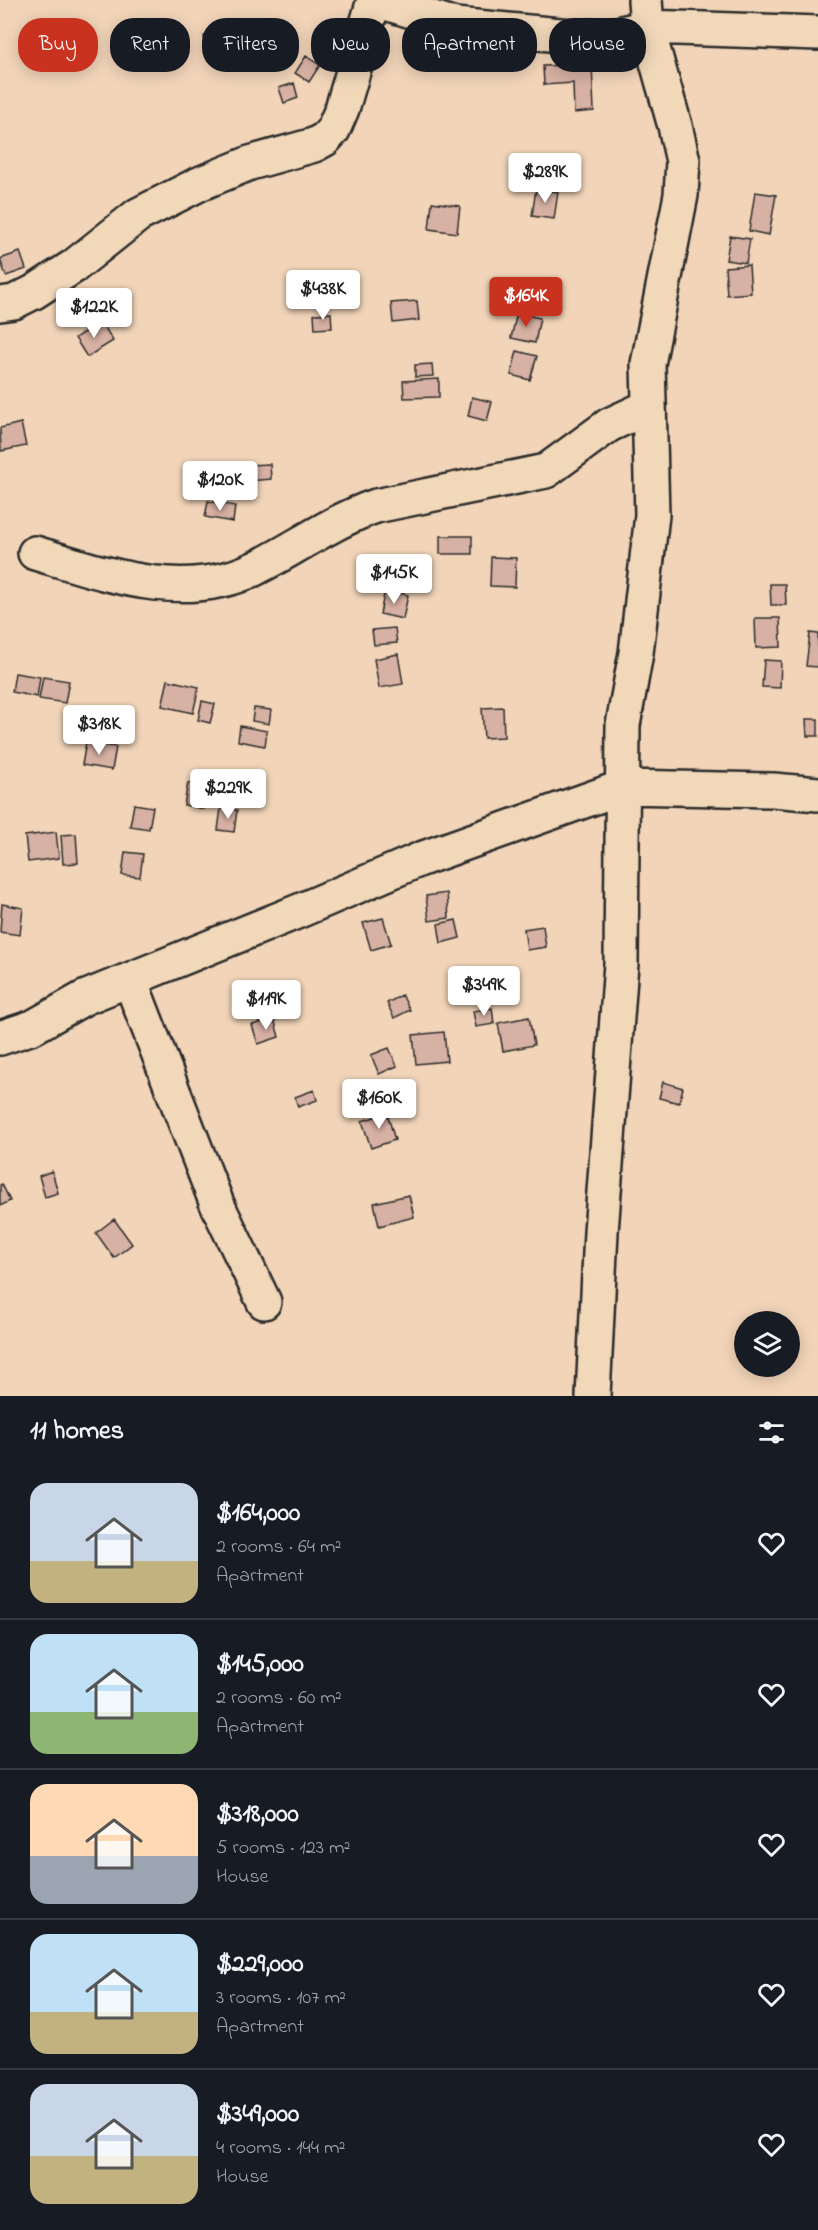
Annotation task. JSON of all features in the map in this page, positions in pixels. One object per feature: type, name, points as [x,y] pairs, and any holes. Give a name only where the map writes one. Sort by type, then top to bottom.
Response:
[{"type":"street","points":[[0,304],[14,302],[34,292],[74,266],[138,215],[199,184],[250,162],[314,145],[325,139],[333,130],[342,109],[375,0],[455,25],[580,37],[613,35],[646,14],[818,33]]},
{"type":"street","points":[[593,1396],[601,1232],[621,964],[623,725],[636,653],[652,515],[648,364],[681,195],[683,161],[646,14]]},
{"type":"street","points":[[35,553],[116,577],[162,584],[195,586],[220,581],[252,570],[353,513],[376,506],[546,471],[609,425],[648,407]]},
{"type":"street","points":[[0,1038],[33,1027],[84,998],[421,859],[623,787],[773,790],[818,794]]},
{"type":"street","points":[[130,980],[217,1204],[264,1302]]},
{"type":"building","points":[[306,56],[311,59],[311,72],[315,72],[309,82],[295,73],[299,72],[299,67]]},
{"type":"building","points":[[543,66],[549,66],[549,72],[592,72],[594,111],[574,113],[573,83],[544,85]]},
{"type":"building","points":[[294,83],[298,98],[284,103],[279,88]]},
{"type":"building","points":[[536,189],[558,192],[554,219],[532,216]]},
{"type":"building","points":[[755,192],[776,195],[769,235],[749,231]]},
{"type":"building","points":[[432,202],[460,206],[457,233],[429,229]]},
{"type":"building","points":[[730,236],[750,239],[746,263],[726,260]]},
{"type":"building","points":[[20,252],[26,269],[6,276],[0,259]]},
{"type":"building","points":[[749,265],[751,293],[727,295],[725,267]]},
{"type":"building","points":[[417,301],[419,320],[393,323],[391,303]]},
{"type":"building","points":[[331,313],[332,328],[315,329],[314,314]]},
{"type":"building","points":[[517,313],[540,318],[535,343],[511,338]]},
{"type":"building","points":[[101,321],[113,341],[87,357],[75,338]]},
{"type":"building","points":[[517,351],[537,356],[530,380],[511,375]]},
{"type":"building","points":[[432,364],[433,376],[415,377],[415,365]]},
{"type":"building","points":[[439,379],[439,397],[404,398],[403,381]]},
{"type":"building","points":[[472,397],[492,402],[487,421],[468,416]]},
{"type":"building","points":[[21,423],[26,446],[1,451],[0,428]]},
{"type":"building","points":[[270,464],[271,479],[248,481],[247,465]]},
{"type":"building","points":[[208,501],[235,506],[233,522],[205,517]]},
{"type":"building","points":[[440,536],[472,536],[472,554],[440,554]]},
{"type":"building","points":[[491,557],[516,558],[515,587],[490,586]]},
{"type":"building","points":[[770,584],[785,584],[786,605],[771,605]]},
{"type":"building","points":[[385,590],[408,595],[403,619],[380,614]]},
{"type":"building","points":[[755,618],[780,618],[781,647],[756,648]]},
{"type":"building","points":[[395,628],[397,643],[374,645],[372,630]]},
{"type":"building","points":[[810,633],[818,634],[818,667],[806,666]]},
{"type":"building","points":[[398,654],[403,684],[379,688],[374,659]]},
{"type":"building","points":[[764,660],[781,661],[780,688],[762,687]]},
{"type":"building","points":[[15,673],[40,677],[37,697],[12,692]]},
{"type":"building","points":[[43,677],[69,681],[65,703],[39,699]]},
{"type":"building","points":[[168,680],[199,687],[193,713],[162,706]]},
{"type":"building","points":[[202,701],[215,704],[210,723],[198,720]]},
{"type":"building","points":[[503,707],[504,737],[484,738],[482,708]]},
{"type":"building","points":[[254,708],[271,710],[269,724],[252,721]]},
{"type":"building","points":[[806,719],[818,719],[818,736],[807,736]]},
{"type":"building","points":[[240,726],[267,731],[265,746],[238,741]]},
{"type":"building","points":[[86,742],[116,747],[112,770],[82,765]]},
{"type":"building","points":[[188,783],[208,787],[204,809],[184,805]]},
{"type":"building","points":[[134,804],[153,807],[149,829],[130,826]]},
{"type":"building","points":[[221,808],[237,810],[234,832],[218,830]]},
{"type":"building","points":[[56,832],[59,858],[28,862],[25,836]]},
{"type":"building","points":[[76,834],[78,863],[63,864],[61,835]]},
{"type":"building","points":[[125,852],[143,854],[140,877],[122,875]]},
{"type":"building","points":[[447,893],[449,918],[429,921],[426,896]]},
{"type":"building","points":[[2,904],[23,908],[20,935],[0,932]]},
{"type":"building","points":[[383,918],[391,944],[371,950],[363,923]]},
{"type":"building","points":[[456,920],[460,938],[441,943],[438,924]]},
{"type":"building","points":[[543,926],[546,947],[527,950],[524,929]]},
{"type":"building","points":[[402,995],[410,1010],[394,1018],[387,1003]]},
{"type":"building","points":[[492,1008],[494,1024],[476,1027],[473,1011]]},
{"type":"building","points":[[529,1017],[534,1045],[503,1051],[498,1023]]},
{"type":"building","points":[[274,1019],[279,1037],[258,1044],[252,1025]]},
{"type":"building","points":[[444,1032],[447,1061],[416,1064],[413,1035]]},
{"type":"building","points":[[389,1048],[397,1066],[379,1074],[371,1055]]},
{"type":"building","points":[[663,1082],[683,1088],[679,1103],[659,1098]]},
{"type":"building","points":[[314,1090],[317,1100],[298,1107],[295,1097]]},
{"type":"building","points":[[387,1113],[395,1140],[371,1148],[362,1121]]},
{"type":"building","points":[[52,1171],[58,1193],[45,1197],[39,1176]]},
{"type":"building","points":[[2,1184],[10,1201],[0,1206],[0,1185]]},
{"type":"building","points":[[409,1195],[414,1217],[379,1226],[374,1203]]},
{"type":"building","points":[[114,1219],[132,1244],[114,1258],[96,1233]]}]
